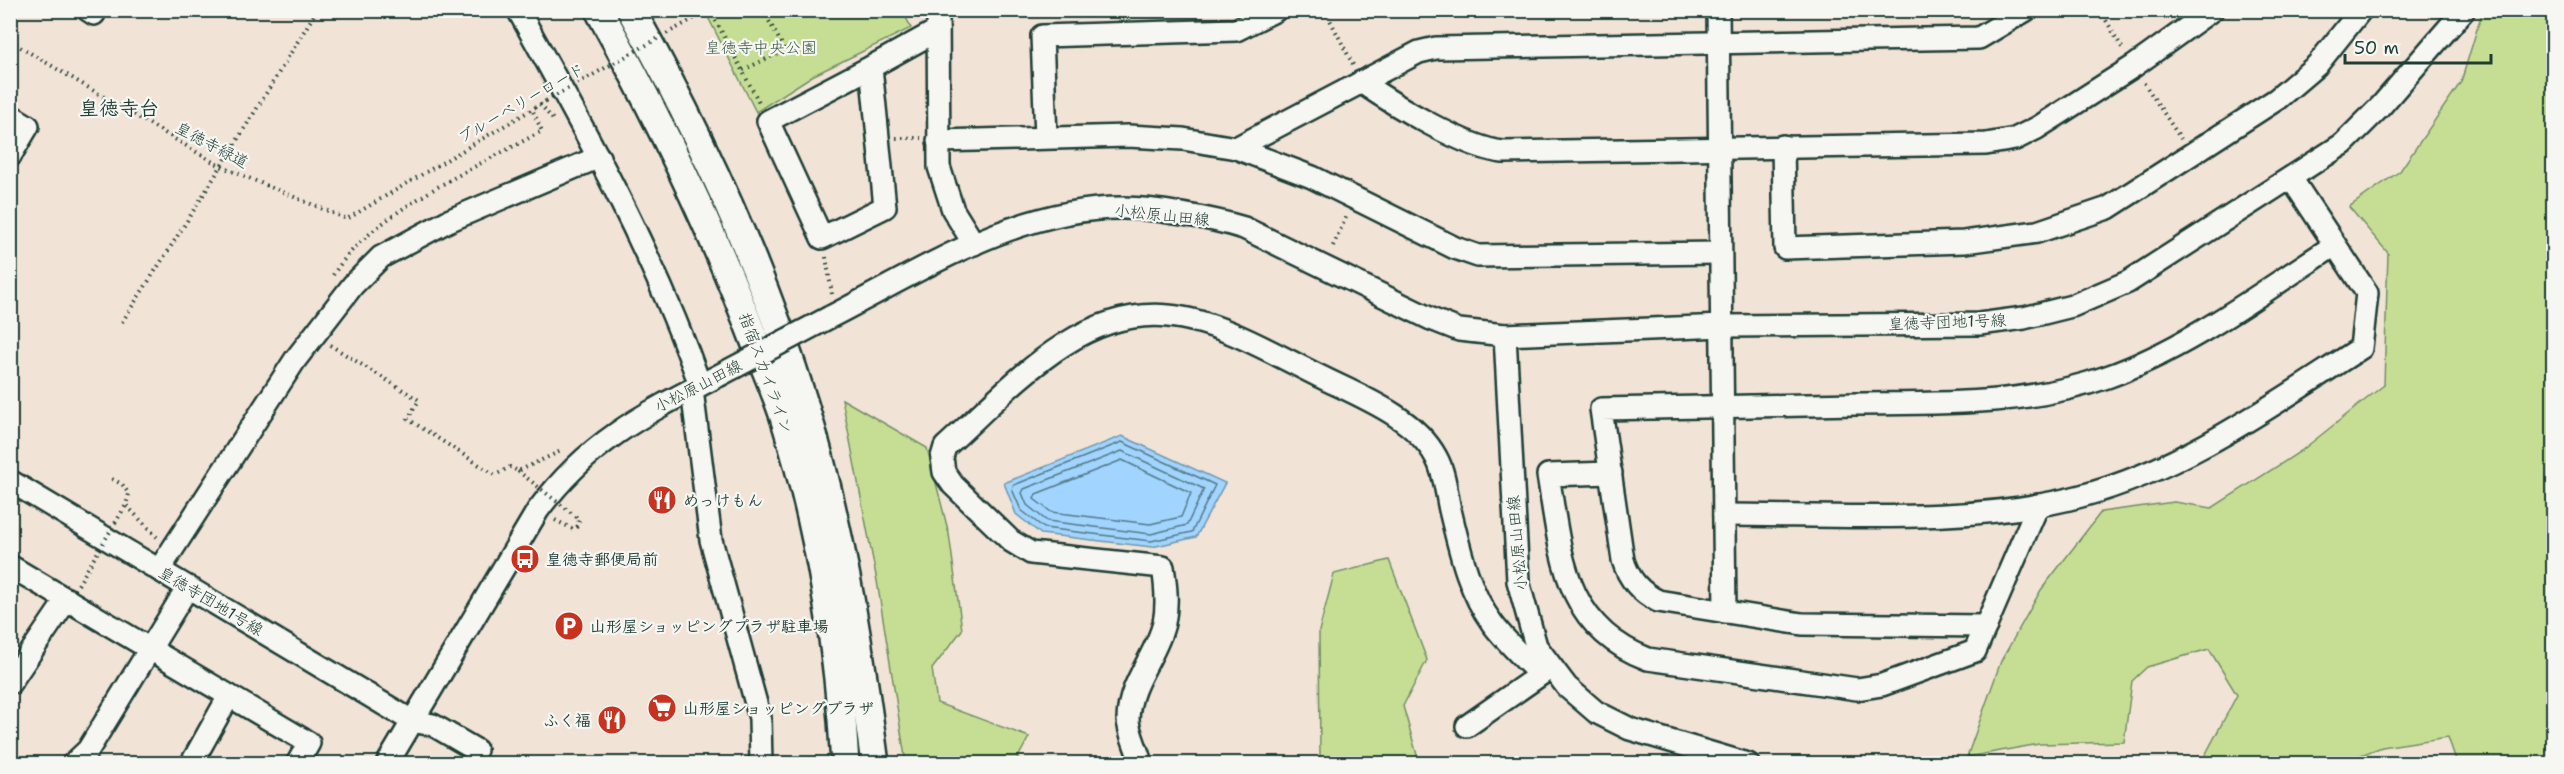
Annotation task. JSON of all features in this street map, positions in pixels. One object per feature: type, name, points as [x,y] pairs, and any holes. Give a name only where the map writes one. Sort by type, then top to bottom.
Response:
[{"type":"main road","name":"指宿スカイライン","points":[[599,10],[689,182],[733,284],[785,419],[818,546],[843,717],[845,764]]},
{"type":"main road","name":"指宿スカイライン","points":[[631,10],[675,89],[729,203],[804,403],[826,485],[858,633],[875,764]]},
{"type":"street","points":[[87,10],[94,14],[96,10]]},
{"type":"street","points":[[518,10],[599,156],[703,384],[711,540],[760,718],[761,764]]},
{"type":"street","points":[[1046,137],[1042,36],[1236,30],[1276,10]]},
{"type":"street","points":[[1718,10],[1725,612]]},
{"type":"street","points":[[1236,148],[1419,52],[1436,48],[1718,45],[1979,38],[2026,10]]},
{"type":"street","points":[[1361,82],[1386,99],[1485,150],[1503,152],[1986,144],[2015,139],[2134,66],[2212,10]]},
{"type":"street","points":[[1783,146],[1785,248],[1964,242],[2037,232],[2108,208],[2277,99],[2317,64],[2361,10]]},
{"type":"street","name":"皇徳寺団地1号線","points":[[1505,335],[1723,326],[1979,324],[2024,318],[2072,306],[2128,282],[2351,137],[2464,10]]},
{"type":"street","points":[[871,66],[885,207],[822,238],[768,121],[871,66],[938,20]]},
{"type":"street","points":[[938,20],[933,140],[953,210],[974,244]]},
{"type":"street","points":[[10,115],[28,126],[10,156]]},
{"type":"street","points":[[933,140],[1128,136],[1183,139],[1236,148],[1280,164],[1478,256],[1720,253]]},
{"type":"street","points":[[159,570],[295,360],[353,285],[381,257],[448,221],[599,156]]},
{"type":"street","points":[[1724,515],[1946,514],[2038,505],[2082,496],[2196,451],[2361,348],[2367,293],[2290,178]]},
{"type":"street","name":"小松原山田線","points":[[387,764],[538,510],[561,479],[610,436],[645,412],[974,244],[1013,229],[1052,218],[1123,208],[1224,222],[1244,228],[1431,319],[1459,330],[1505,335],[1518,581],[1544,670],[1596,712],[1630,729],[1748,764]]},
{"type":"street","points":[[1986,626],[1812,625],[1658,601],[1648,596],[1628,576],[1623,560],[1601,409],[1993,402],[2066,388],[2107,377],[2182,340],[2335,244]]},
{"type":"street","points":[[1142,764],[1128,721],[1131,697],[1139,676],[1158,641],[1164,623],[1167,598],[1163,567],[1030,553],[1011,541],[953,485],[944,472],[942,457],[945,447],[1061,346],[1085,331],[1131,318],[1168,316],[1205,324],[1343,388],[1402,421],[1436,456],[1443,474],[1450,512],[1473,590],[1492,624],[1544,670],[1467,726]]},
{"type":"street","points":[[1611,472],[1548,475],[1563,569],[1574,596],[1596,626],[1621,648],[1648,659],[1857,689],[1882,685],[1975,651],[2038,505]]},
{"type":"street","name":"皇徳寺団地1号線","points":[[10,481],[412,721],[433,725],[476,750]]},
{"type":"street","points":[[10,566],[71,595],[150,649],[309,743],[297,764]]},
{"type":"street","points":[[73,764],[87,750],[188,587]]},
{"type":"street","points":[[10,683],[71,595]]},
{"type":"street","points":[[191,764],[229,696]]},
{"type":"path","points":[[122,322],[182,231],[219,166],[317,10]]},
{"type":"path","points":[[709,10],[743,70],[768,121]]},
{"type":"path","name":"ブルーベリーロード","points":[[347,219],[532,109],[709,10]]},
{"type":"path","points":[[743,70],[785,50],[763,10]]},
{"type":"path","points":[[1325,10],[1361,82]]},
{"type":"path","name":"皇徳寺緑道","points":[[10,41],[219,166],[347,219]]},
{"type":"path","points":[[350,252],[369,232],[422,198],[542,131],[532,109]]},
{"type":"path","points":[[879,138],[933,140]]},
{"type":"path","points":[[1333,246],[1355,198]]},
{"type":"path","points":[[822,238],[832,295]]},
{"type":"path","points":[[314,335],[419,400],[408,419],[495,475],[510,467],[518,471],[579,519],[578,526],[573,529],[555,519]]},
{"type":"path","points":[[518,471],[563,450]]},
{"type":"path","points":[[71,595],[126,505],[129,494],[122,484],[112,479]]},
{"type":"path","points":[[126,505],[160,540]]},
{"type":"green space","name":"皇徳寺中央公園","points":[[705,11],[903,11],[911,28],[812,76],[756,112]]},
{"type":"green space","points":[[2489,11],[2553,11],[2553,763],[2457,763],[2448,737],[2382,747],[2340,763],[2201,763],[2237,695],[2209,649],[2147,667],[2132,681],[2124,742],[2039,744],[1967,757],[2001,661],[2041,590],[2101,512],[2174,502],[2212,508],[2301,451],[2384,385],[2388,253],[2349,207],[2400,171],[2461,82],[2481,16]]},
{"type":"green space","points":[[842,399],[927,448],[949,534],[962,630],[932,669],[937,703],[1029,737],[1015,763],[906,763],[877,581]]},
{"type":"green space","points":[[1389,560],[1427,660],[1403,706],[1417,755],[1425,763],[1324,763],[1320,756],[1319,631],[1334,574]]},
{"type":"water","points":[[1122,436],[1225,483],[1196,537],[1152,547],[1041,534],[1016,514],[1004,483]]},
{"type":"place","name":"めっけもん","points":[[662,500]]},
{"type":"place","name":"皇徳寺郵便局前","points":[[525,559]]},
{"type":"place","name":"山形屋ショッピングプラザ駐車場","points":[[569,626]]},
{"type":"place","name":"山形屋ショッピングプラザ","points":[[662,708]]},
{"type":"place","name":"ふく福","points":[[612,720]]},
{"type":"district","name":"皇徳寺台","points":[[119,108]]}]
